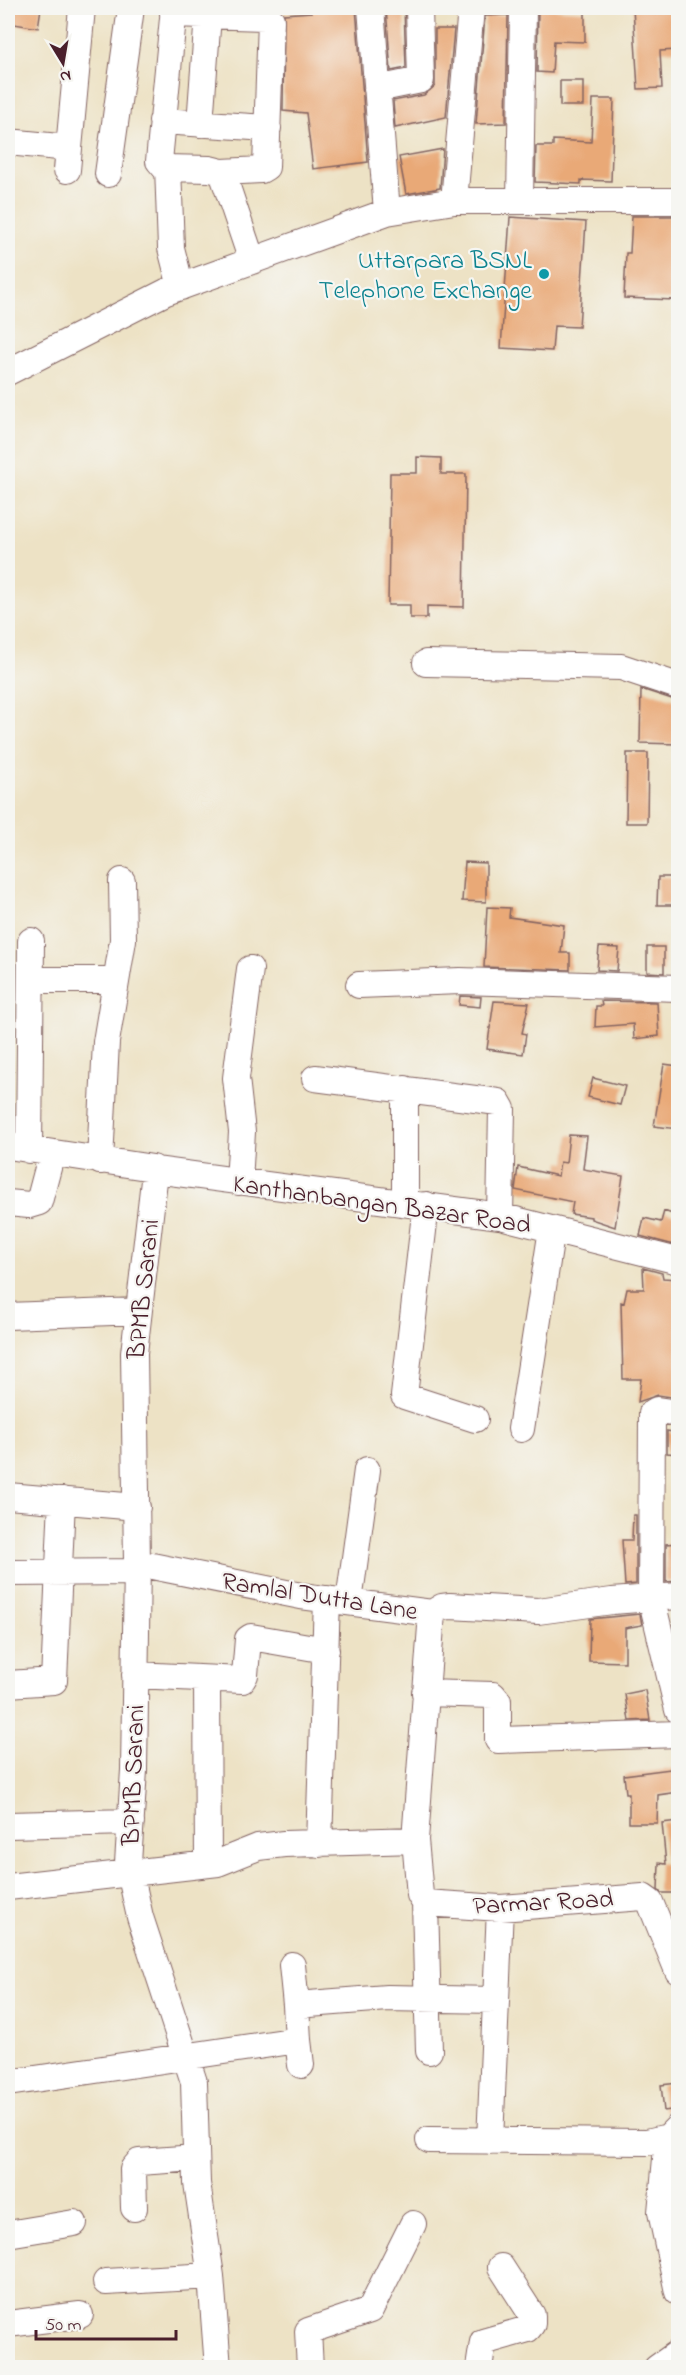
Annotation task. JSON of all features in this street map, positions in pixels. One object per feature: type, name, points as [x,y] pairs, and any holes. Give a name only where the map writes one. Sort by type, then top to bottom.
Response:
[{"type":"street","points":[[8,142],[68,159],[82,8]]},
{"type":"street","points":[[108,174],[131,8]]},
{"type":"street","points":[[371,8],[387,212]]},
{"type":"street","points":[[377,89],[421,80],[419,8]]},
{"type":"street","points":[[454,201],[471,8]]},
{"type":"street","points":[[520,201],[523,8]]},
{"type":"street","points":[[173,11],[208,15],[265,17],[271,20],[264,169],[222,172],[168,168],[161,165],[159,161],[173,11]]},
{"type":"street","points":[[200,124],[208,15]]},
{"type":"street","points":[[162,121],[267,128]]},
{"type":"street","points":[[168,168],[171,249],[181,287]]},
{"type":"street","points":[[222,172],[252,261]]},
{"type":"street","points":[[8,372],[181,287],[387,212],[454,201],[678,201]]},
{"type":"street","points":[[426,663],[621,667],[678,686]]},
{"type":"street","points":[[100,1161],[106,1042],[123,940],[122,881]]},
{"type":"street","points":[[8,1203],[29,1205],[39,1202],[30,1150],[31,941]]},
{"type":"street","points":[[239,1182],[242,1132],[236,1078],[250,969]]},
{"type":"street","points":[[31,980],[115,980]]},
{"type":"street","points":[[359,985],[460,981],[678,988]]},
{"type":"street","points":[[315,1078],[495,1100],[500,1104],[500,1216]]},
{"type":"street","points":[[405,1089],[416,1203],[404,1396],[475,1419]]},
{"type":"street","name":"Kanthanbangan Bazar Road","points":[[30,1150],[155,1171],[416,1203],[500,1216],[678,1262]]},
{"type":"street","name":"BPMB Sarani","points":[[155,1171],[134,1353],[137,1568],[128,1863],[140,1917],[194,2082],[197,2182],[211,2276],[218,2367]]},
{"type":"street","points":[[521,1429],[552,1229]]},
{"type":"street","points":[[8,1316],[138,1311]]},
{"type":"street","points":[[678,1413],[657,1410],[651,1415],[651,1598],[678,1710]]},
{"type":"street","points":[[319,1844],[326,1650],[368,1470]]},
{"type":"street","points":[[8,1496],[137,1506]]},
{"type":"street","points":[[8,1684],[54,1681],[57,1572],[62,1500]]},
{"type":"street","name":"Ramlal Dutta Lane","points":[[8,1573],[137,1568],[338,1601],[432,1613],[442,1607],[450,1606],[538,1611],[651,1598]]},
{"type":"street","points":[[651,1598],[678,1596]]},
{"type":"street","points":[[429,2051],[425,1903],[420,1895],[415,1840],[432,1613]]},
{"type":"street","points":[[135,1675],[239,1680],[244,1678],[248,1639],[251,1637],[326,1650]]},
{"type":"street","points":[[207,1679],[208,1864]]},
{"type":"street","points":[[425,1692],[493,1695],[498,1701],[498,1740],[678,1734]]},
{"type":"street","points":[[8,1825],[131,1822]]},
{"type":"street","points":[[8,1887],[224,1862],[258,1847],[415,1840]]},
{"type":"street","name":"Parmar Road","points":[[425,1903],[500,1908],[643,1897],[650,1902],[677,1962]]},
{"type":"street","points":[[490,2141],[500,1908]]},
{"type":"street","points":[[292,1965],[301,2065]]},
{"type":"street","points":[[296,2005],[387,1998],[496,2000]]},
{"type":"street","points":[[8,2084],[298,2040]]},
{"type":"street","points":[[429,2140],[624,2143],[660,2141],[673,2132]]},
{"type":"street","points":[[673,2132],[661,2212],[678,2292]]},
{"type":"street","points":[[134,2208],[133,2169],[139,2163],[196,2158]]},
{"type":"street","points":[[8,2234],[74,2223]]},
{"type":"street","points":[[310,2367],[308,2331],[369,2310],[413,2224]]},
{"type":"street","points":[[479,2367],[483,2342],[528,2329],[532,2324],[532,2315],[501,2267]]},
{"type":"street","points":[[106,2282],[211,2276]]},
{"type":"street","points":[[8,2324],[80,2315]]},
{"type":"street","points":[[657,2367],[678,2353]]},
{"type":"building","points":[[10,8],[41,8],[38,28],[8,23]]},
{"type":"building","points":[[310,8],[356,8],[368,162],[313,169],[306,113],[283,111],[284,14],[311,12]]},
{"type":"building","points":[[386,8],[404,8],[406,68],[391,71]]},
{"type":"building","points":[[538,8],[585,11],[585,42],[554,41],[552,73],[537,72]]},
{"type":"building","points":[[633,8],[670,8],[670,11],[678,11],[678,50],[660,51],[662,88],[638,89]]},
{"type":"building","points":[[508,15],[506,123],[476,124],[485,16]]},
{"type":"building","points":[[435,29],[454,29],[446,117],[395,128],[393,101],[424,95],[435,86]]},
{"type":"building","points":[[560,81],[583,81],[583,106],[560,106]]},
{"type":"building","points":[[593,99],[614,99],[611,181],[581,180],[581,184],[535,182],[536,146],[553,146],[553,140],[591,142]]},
{"type":"building","points":[[443,149],[440,188],[406,194],[399,157]]},
{"type":"building","points":[[632,216],[678,216],[675,300],[624,298],[626,253],[630,253]]},
{"type":"building","name":"Uttarpara BSNL Telephone Exchange","points":[[510,217],[586,222],[579,327],[554,326],[552,351],[501,348]]},
{"type":"building","points":[[417,457],[441,458],[441,474],[466,474],[464,607],[427,606],[427,618],[410,618],[410,605],[388,605],[390,473],[417,473]]},
{"type":"building","points":[[641,689],[678,701],[678,744],[640,743]]},
{"type":"building","points":[[627,753],[648,753],[647,823],[626,823]]},
{"type":"building","points":[[465,862],[486,863],[486,902],[462,901]]},
{"type":"building","points":[[658,877],[678,877],[678,905],[657,905]]},
{"type":"building","points":[[487,907],[510,908],[509,917],[564,925],[561,953],[570,953],[570,970],[484,967]]},
{"type":"building","points":[[599,947],[619,948],[617,971],[597,970]]},
{"type":"building","points":[[647,947],[664,947],[664,973],[647,972]]},
{"type":"building","points":[[460,996],[481,997],[480,1007],[459,1005]]},
{"type":"building","points":[[494,1001],[529,1003],[522,1033],[526,1034],[523,1054],[487,1049]]},
{"type":"building","points":[[601,1001],[657,1002],[659,1036],[634,1039],[633,1024],[595,1027],[596,1006],[602,1006]]},
{"type":"building","points":[[664,1064],[678,1066],[678,1129],[654,1126]]},
{"type":"building","points":[[593,1078],[625,1086],[620,1105],[588,1097]]},
{"type":"building","points":[[569,1135],[587,1136],[583,1169],[623,1176],[615,1227],[591,1219],[591,1217],[571,1214],[573,1202],[515,1190],[518,1167],[558,1176],[560,1162],[566,1163]]},
{"type":"building","points":[[664,1211],[678,1216],[678,1246],[640,1236],[644,1218],[661,1222]]},
{"type":"building","points":[[643,1268],[662,1273],[663,1278],[678,1279],[678,1398],[658,1395],[638,1402],[641,1379],[623,1379],[621,1302],[624,1303],[627,1289],[644,1289]]},
{"type":"building","points":[[667,1431],[678,1433],[678,1454],[667,1453]]},
{"type":"building","points":[[633,1515],[636,1515],[636,1584],[625,1585],[622,1540],[632,1540]]},
{"type":"building","points":[[678,1543],[678,1581],[666,1582],[666,1544]]},
{"type":"building","points":[[640,1614],[642,1625],[625,1628],[625,1662],[589,1661],[590,1619]]},
{"type":"building","points":[[645,1690],[650,1720],[629,1721],[625,1694]]},
{"type":"building","points":[[678,1768],[678,1792],[658,1795],[657,1823],[629,1823],[629,1793],[626,1793],[624,1775]]},
{"type":"building","points":[[678,1821],[678,1893],[661,1893],[658,1890],[659,1863],[666,1864],[662,1823]]},
{"type":"building","points":[[678,2083],[678,2109],[664,2111],[661,2085]]},
{"type":"place","name":"Uttarpara BSNL Telephone Exchange","points":[[544,274]]}]
